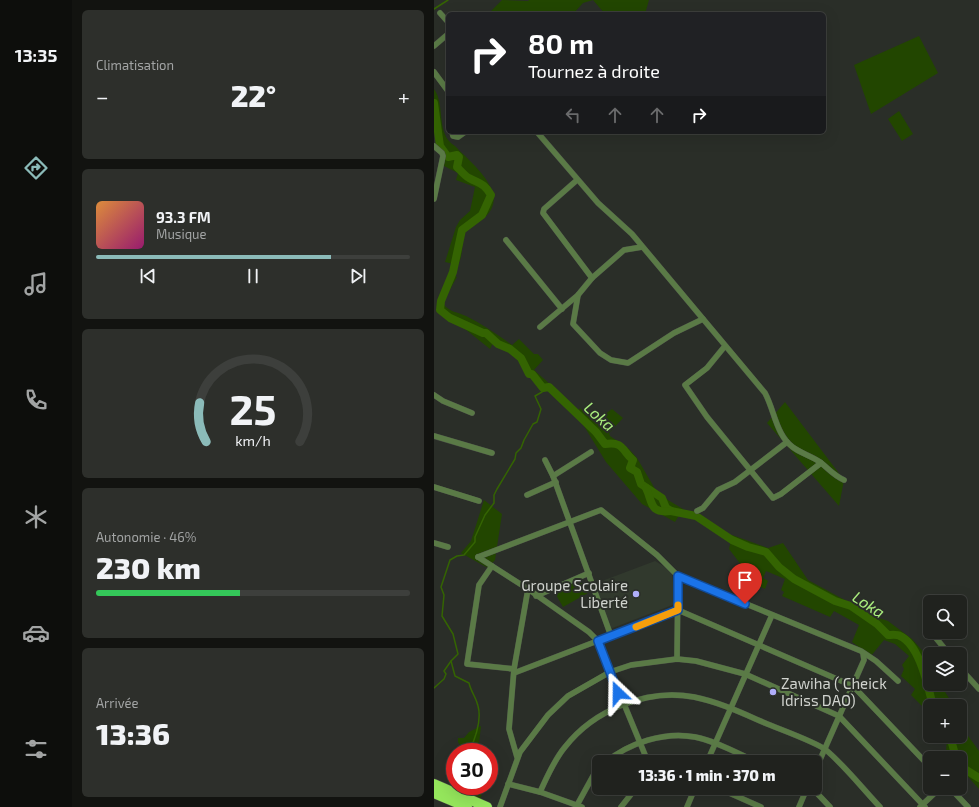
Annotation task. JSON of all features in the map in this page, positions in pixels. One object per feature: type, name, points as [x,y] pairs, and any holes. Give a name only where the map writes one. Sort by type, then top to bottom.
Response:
[{"type":"highway","points":[[434,784],[486,807]]},
{"type":"highway","points":[[434,793],[465,806]]},
{"type":"street","points":[[440,13],[446,20]]},
{"type":"street","points":[[434,46],[446,36]]},
{"type":"street","points":[[434,72],[446,88]]},
{"type":"street","points":[[452,134],[453,136],[458,137],[462,134]]},
{"type":"street","points":[[539,134],[598,203],[632,234],[765,393],[772,406],[777,424],[787,442],[802,454],[821,463],[830,473],[844,480]]},
{"type":"street","points":[[434,146],[442,153],[443,156],[434,199]]},
{"type":"street","points":[[577,180],[544,209],[543,213],[592,278]]},
{"type":"street","points":[[506,240],[562,309]]},
{"type":"street","points":[[540,328],[578,295],[592,278],[624,250],[642,247]]},
{"type":"street","points":[[578,295],[573,324],[600,353],[611,360],[628,363],[674,333],[703,319]]},
{"type":"street","points":[[725,346],[706,368],[685,385],[706,416],[752,470],[773,498],[781,494],[821,463]]},
{"type":"street","points":[[434,395],[443,401],[472,413]]},
{"type":"street","points":[[434,436],[492,453]]},
{"type":"street","points":[[697,511],[703,508],[718,490],[735,482],[787,442]]},
{"type":"street","points":[[553,476],[591,452]]},
{"type":"street","points":[[545,460],[556,482],[612,636]]},
{"type":"street","points":[[527,495],[556,482]]},
{"type":"street","points":[[434,487],[479,501]]},
{"type":"street","points":[[644,755],[598,641],[589,632],[528,589],[478,557],[601,510],[657,555],[678,576],[864,653],[876,661],[898,681]]},
{"type":"street","points":[[434,543],[448,547]]},
{"type":"street","points":[[492,566],[479,585],[467,664],[514,671],[612,636],[678,610],[853,686],[923,760]]},
{"type":"street","points":[[536,596],[589,573]]},
{"type":"street","points":[[677,660],[678,576]]},
{"type":"street","points":[[517,757],[509,729],[514,671],[528,589]]},
{"type":"street","points":[[710,755],[772,615]]},
{"type":"street","points":[[937,639],[943,647]]},
{"type":"street","points":[[822,756],[864,660],[864,653]]},
{"type":"street","points":[[500,807],[517,757],[548,715],[568,696],[610,672],[631,665],[677,660],[708,664],[745,674],[839,716],[923,806],[933,795]]},
{"type":"street","points":[[967,676],[979,689]]},
{"type":"street","points":[[540,792],[554,763],[571,739],[596,719],[623,704],[648,698],[674,696],[693,697],[730,708],[825,749],[880,807]]},
{"type":"street","points":[[616,755],[639,744],[669,736],[684,735],[715,743],[742,755]]},
{"type":"street","points":[[508,784],[540,792],[578,806],[592,781]]},
{"type":"street","points":[[621,807],[630,795]]},
{"type":"street","points":[[687,807],[692,795]]},
{"type":"street","points":[[734,795],[762,807]]},
{"type":"street","points":[[799,807],[804,795]]},
{"type":"street","points":[[819,795],[830,807]]},
{"type":"street","points":[[957,795],[968,807]]},
{"type":"shaded area","name":"Groupe Scolaire Liberté","points":[[655,561],[672,571],[675,604],[610,629],[594,584]]},
{"type":"green space","points":[[502,0],[593,0],[583,3],[575,12],[490,12]]},
{"type":"green space","points":[[593,0],[649,0],[646,12],[603,12]]},
{"type":"green space","points":[[919,36],[938,73],[871,114],[854,65]]},
{"type":"green space","points":[[434,89],[440,103],[445,134],[449,141],[479,170],[492,189],[494,199],[491,209],[484,218],[466,229],[458,265],[445,262],[456,227],[460,220],[470,211],[475,187],[456,180],[458,173],[444,166],[434,131]]},
{"type":"green space","points":[[899,111],[913,134],[902,141],[888,119]]},
{"type":"green space","points":[[449,274],[457,277],[444,300],[444,305],[451,311],[478,322],[512,345],[519,339],[534,354],[538,354],[543,360],[534,370],[551,385],[545,391],[531,379],[527,369],[510,351],[493,343],[490,349],[455,321],[439,312],[439,303]]},
{"type":"green space","points":[[785,402],[844,480],[839,506],[767,423]]},
{"type":"green space","points":[[580,408],[594,422],[612,409],[623,418],[609,433],[610,436],[629,449],[637,458],[658,494],[683,509],[675,522],[642,504],[606,462],[576,413]]},
{"type":"green space","points":[[484,500],[502,514],[495,560],[488,568],[461,553],[471,541]]},
{"type":"green space","points":[[732,535],[768,548],[783,543],[808,580],[876,617],[888,621],[912,639],[923,651],[923,691],[944,691],[950,699],[923,699],[923,707],[911,695],[915,689],[901,676],[904,669],[902,665],[909,656],[895,644],[884,640],[871,656],[852,642],[859,625],[834,611],[830,617],[782,596],[784,592],[781,590],[785,579],[766,571],[763,578],[768,581],[765,589],[745,579],[742,566],[729,549]]},
{"type":"green space","points":[[580,579],[588,593],[563,607],[555,593]]},
{"type":"green space","points":[[481,726],[479,743],[459,743],[458,738],[464,738],[469,732]]},
{"type":"green space","points":[[967,734],[979,751],[979,789],[967,776],[967,751],[946,751],[947,743],[967,743]]},
{"type":"green space","points":[[468,795],[482,795],[480,801]]},
{"type":"waterway","points":[[434,9],[448,0]]},
{"type":"waterway","name":"Loka","points":[[434,103],[440,146],[448,157],[457,155],[459,157],[457,167],[468,177],[484,186],[491,195],[482,215],[462,230],[453,272],[441,301],[440,310],[450,318],[486,333],[498,344],[510,349],[521,358],[529,374],[532,374],[543,388],[549,387],[596,432],[605,444],[616,444],[622,448],[633,460],[630,468],[637,472],[641,484],[662,498],[666,508],[671,511],[696,516],[732,540],[748,547],[766,552],[779,567],[794,579],[835,601],[851,606],[877,624],[888,635],[899,635],[907,641],[918,657],[926,678],[931,699]]},
{"type":"waterway","points":[[473,743],[477,729],[479,711],[469,683],[455,676],[451,661],[458,654],[453,634],[442,616],[444,595],[441,587],[450,560],[457,556],[464,555],[475,542],[475,537],[485,515],[494,503],[494,495],[497,489],[515,459],[516,453],[521,448],[533,424],[537,422],[541,409],[535,396],[542,392],[543,388]]},
{"type":"waterway","points":[[646,488],[655,509],[659,511],[671,511]]},
{"type":"waterway","points":[[434,688],[444,679],[446,674],[444,671],[451,661]]},
{"type":"waterway","name":"Loka","points":[[952,743],[954,751]]},
{"type":"waterway","name":"Loka","points":[[967,770],[979,778]]},
{"type":"slow traffic","points":[[636,627],[678,610],[678,605]]},
{"type":"place","name":"Groupe Scolaire Liberté","points":[[636,594]]},
{"type":"place","name":"Zawiha ( Cheick Idriss DAO)","points":[[773,692]]},
{"type":"route","points":[[618,693],[598,641],[678,610],[679,575],[745,604]]}]
